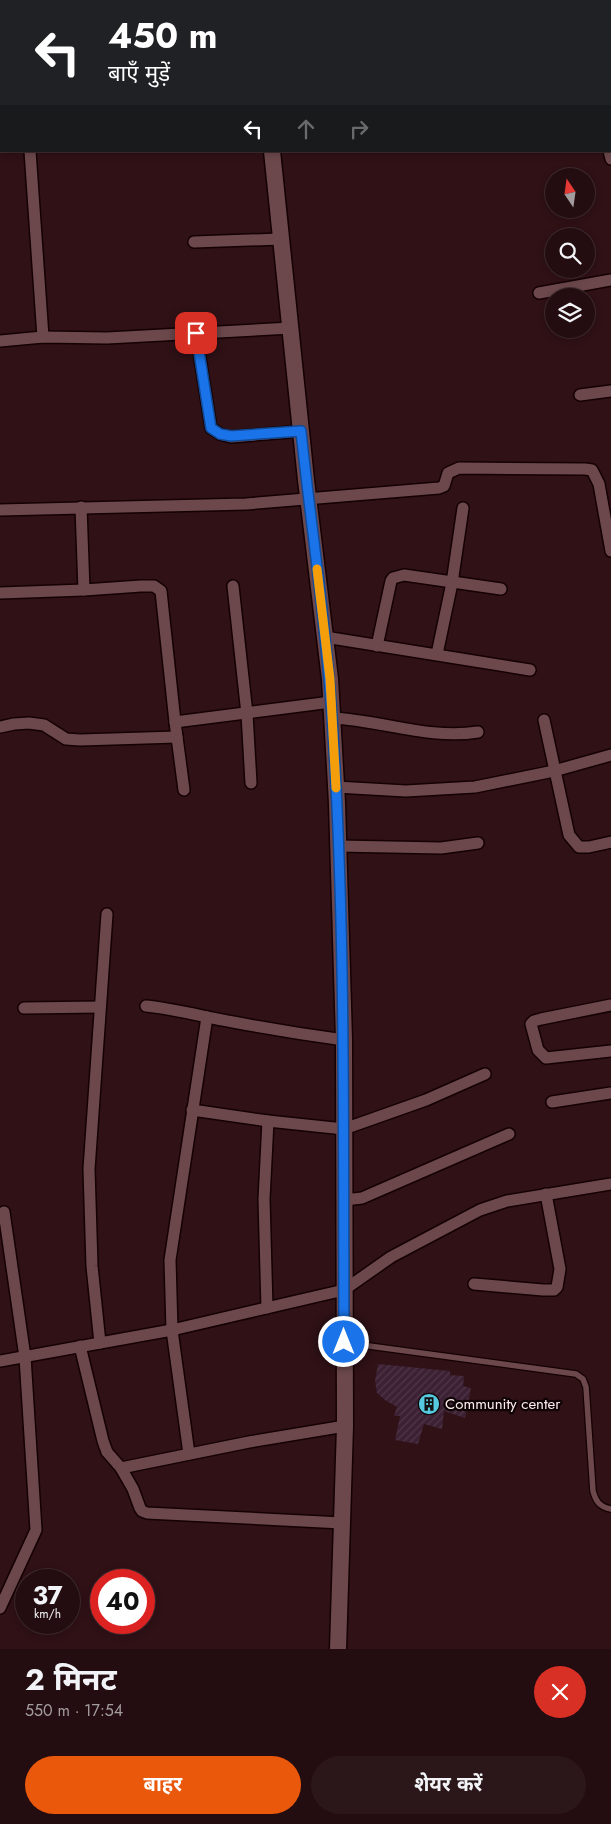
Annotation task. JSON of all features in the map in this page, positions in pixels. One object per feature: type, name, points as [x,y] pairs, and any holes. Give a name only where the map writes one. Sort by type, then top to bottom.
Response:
[{"type":"street","points":[[30,152],[44,337]]},
{"type":"street","points":[[272,152],[308,499],[325,637],[332,710],[336,786],[344,1040],[345,1426],[338,1649]]},
{"type":"street","points":[[194,242],[282,238]]},
{"type":"street","points":[[540,293],[611,280]]},
{"type":"street","points":[[0,341],[44,337],[107,338],[291,328]]},
{"type":"street","points":[[196,333],[211,428],[220,434],[231,436],[301,431]]},
{"type":"street","points":[[580,395],[611,391]]},
{"type":"street","points":[[0,510],[246,504],[439,488],[444,486],[448,473],[459,468],[585,469],[592,470],[599,484],[611,551]]},
{"type":"street","points":[[81,507],[84,590]]},
{"type":"street","points":[[437,654],[452,582],[463,508]]},
{"type":"street","points":[[377,646],[393,578],[404,575],[501,589]]},
{"type":"street","points":[[0,593],[141,586],[154,586],[161,590],[184,790]]},
{"type":"street","points":[[233,586],[247,714],[252,783]]},
{"type":"street","points":[[325,637],[530,670]]},
{"type":"street","points":[[175,722],[247,714],[332,710],[362,720],[436,733],[461,735],[478,732]]},
{"type":"street","points":[[544,720],[569,835],[578,847],[589,847],[611,842]]},
{"type":"street","points":[[0,727],[29,723],[44,725],[66,739],[80,740],[177,737]]},
{"type":"street","points":[[336,786],[406,791],[475,787],[554,772],[611,755]]},
{"type":"street","points":[[338,846],[441,848],[478,843]]},
{"type":"street","points":[[100,1343],[92,1266],[89,1169],[107,914]]},
{"type":"street","points":[[611,1005],[541,1018],[531,1024],[538,1050],[546,1058],[611,1051]]},
{"type":"street","points":[[146,1006],[176,1009],[272,1030],[344,1040]]},
{"type":"street","points":[[24,1008],[100,1007]]},
{"type":"street","points":[[189,1454],[172,1330],[170,1260],[207,1017]]},
{"type":"street","points":[[192,1110],[344,1129],[426,1100],[485,1074]]},
{"type":"street","points":[[552,1102],[611,1093]]},
{"type":"street","points":[[267,1308],[264,1199],[268,1121]]},
{"type":"street","points":[[344,1200],[362,1198],[509,1134]]},
{"type":"street","points":[[0,1361],[172,1330],[344,1290],[391,1257],[480,1210],[507,1201],[611,1184]]},
{"type":"street","points":[[474,1284],[543,1290],[554,1290],[558,1287],[560,1269],[546,1194]]},
{"type":"street","points":[[0,1608],[36,1530],[25,1357],[4,1212]]},
{"type":"street","points":[[80,1346],[102,1441],[107,1452],[121,1468],[133,1489],[142,1511],[147,1513],[342,1522]]},
{"type":"street","points":[[121,1468],[345,1426]]},
{"type":"lane","points":[[344,1342],[576,1374],[583,1379],[586,1387],[595,1500],[601,1507],[611,1509]]},
{"type":"building","name":"Community center","points":[[378,1364],[450,1371],[450,1375],[464,1376],[463,1386],[471,1388],[465,1418],[444,1411],[442,1429],[424,1424],[418,1444],[395,1440],[400,1416],[394,1416],[397,1407],[377,1393],[375,1381]]},
{"type":"slow traffic","points":[[317,569],[330,679],[336,788]]},
{"type":"place","name":"Community center","points":[[429,1404]]},
{"type":"route","points":[[196,333],[211,428],[220,434],[231,436],[301,431],[330,679],[337,803],[344,1040],[344,1342]]}]
